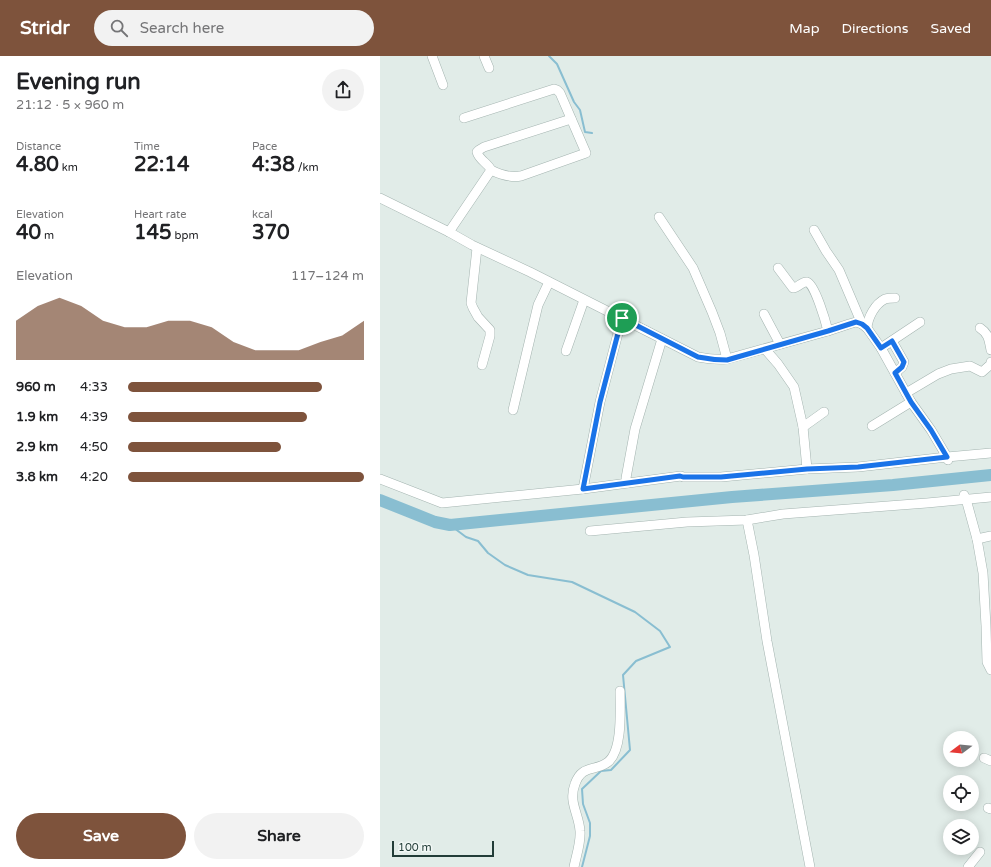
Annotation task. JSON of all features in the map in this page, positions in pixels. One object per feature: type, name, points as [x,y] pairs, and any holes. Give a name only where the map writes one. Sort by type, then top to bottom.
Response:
[{"type":"street","points":[[432,56],[443,85]]},
{"type":"street","points":[[484,56],[489,68]]},
{"type":"street","points":[[464,118],[554,89],[557,90],[560,94],[586,153],[515,177],[501,175],[491,170],[477,152],[490,145],[571,119]]},
{"type":"street","points":[[449,232],[491,170]]},
{"type":"street","points":[[380,198],[449,232],[477,248],[622,318],[698,357],[727,360],[856,322],[865,326]]},
{"type":"street","points":[[659,216],[693,268],[720,333],[727,360]]},
{"type":"street","points":[[814,230],[839,270],[865,326],[881,348],[911,402],[931,430],[947,458]]},
{"type":"street","points":[[477,248],[471,303],[476,314],[490,332],[482,365]]},
{"type":"street","points":[[778,268],[792,288],[805,282],[809,283],[818,300],[828,331]]},
{"type":"street","points":[[513,410],[538,305],[549,282]]},
{"type":"street","points":[[865,326],[876,306],[887,298],[895,298]]},
{"type":"street","points":[[566,351],[584,300]]},
{"type":"street","points":[[764,314],[780,344]]},
{"type":"street","points":[[583,489],[600,402],[622,318]]},
{"type":"street","points":[[881,348],[920,322]]},
{"type":"street","points":[[980,328],[988,335],[991,350]]},
{"type":"street","points":[[628,482],[626,478],[635,428],[662,339]]},
{"type":"street","points":[[892,341],[904,362],[902,367],[895,373]]},
{"type":"street","points":[[765,349],[778,364],[794,387],[803,427],[807,469]]},
{"type":"street","points":[[906,393],[938,374],[951,369],[970,366],[982,372],[991,362]]},
{"type":"street","points":[[872,426],[911,402]]},
{"type":"street","points":[[803,427],[824,412]]},
{"type":"street","points":[[380,479],[442,503],[583,489],[680,476],[721,477],[807,469],[858,467],[991,453]]},
{"type":"street","points":[[590,531],[687,522],[747,520],[783,514],[965,497],[991,497]]},
{"type":"street","points":[[965,497],[977,539],[983,573],[990,664]]},
{"type":"street","points":[[747,520],[767,641],[810,867]]},
{"type":"street","points":[[977,539],[991,536]]},
{"type":"street","points":[[574,867],[580,838],[580,830],[572,803],[574,785],[578,777],[584,771],[589,768],[600,766],[609,761],[615,752],[620,724],[620,691]]},
{"type":"street","points":[[968,867],[980,852]]},
{"type":"waterway","points":[[549,56],[557,64],[574,102],[580,110],[585,132],[592,133]]},
{"type":"waterway","points":[[380,500],[435,522],[450,525],[732,497],[893,485],[991,475]]},
{"type":"waterway","points":[[450,525],[466,537],[478,541],[488,553],[505,565],[528,575],[572,582],[635,612],[660,631],[670,647],[636,661],[623,675],[630,750],[611,770],[601,771],[582,789],[583,804],[590,823],[590,836],[582,867]]},
{"type":"route","points":[[622,318],[698,357],[716,360],[727,360],[856,322],[862,324],[867,328],[881,348],[892,341],[904,362],[902,367],[895,373],[911,402],[931,430],[947,457],[858,467],[807,469],[721,477],[680,476],[583,489],[600,402],[622,318]]}]
